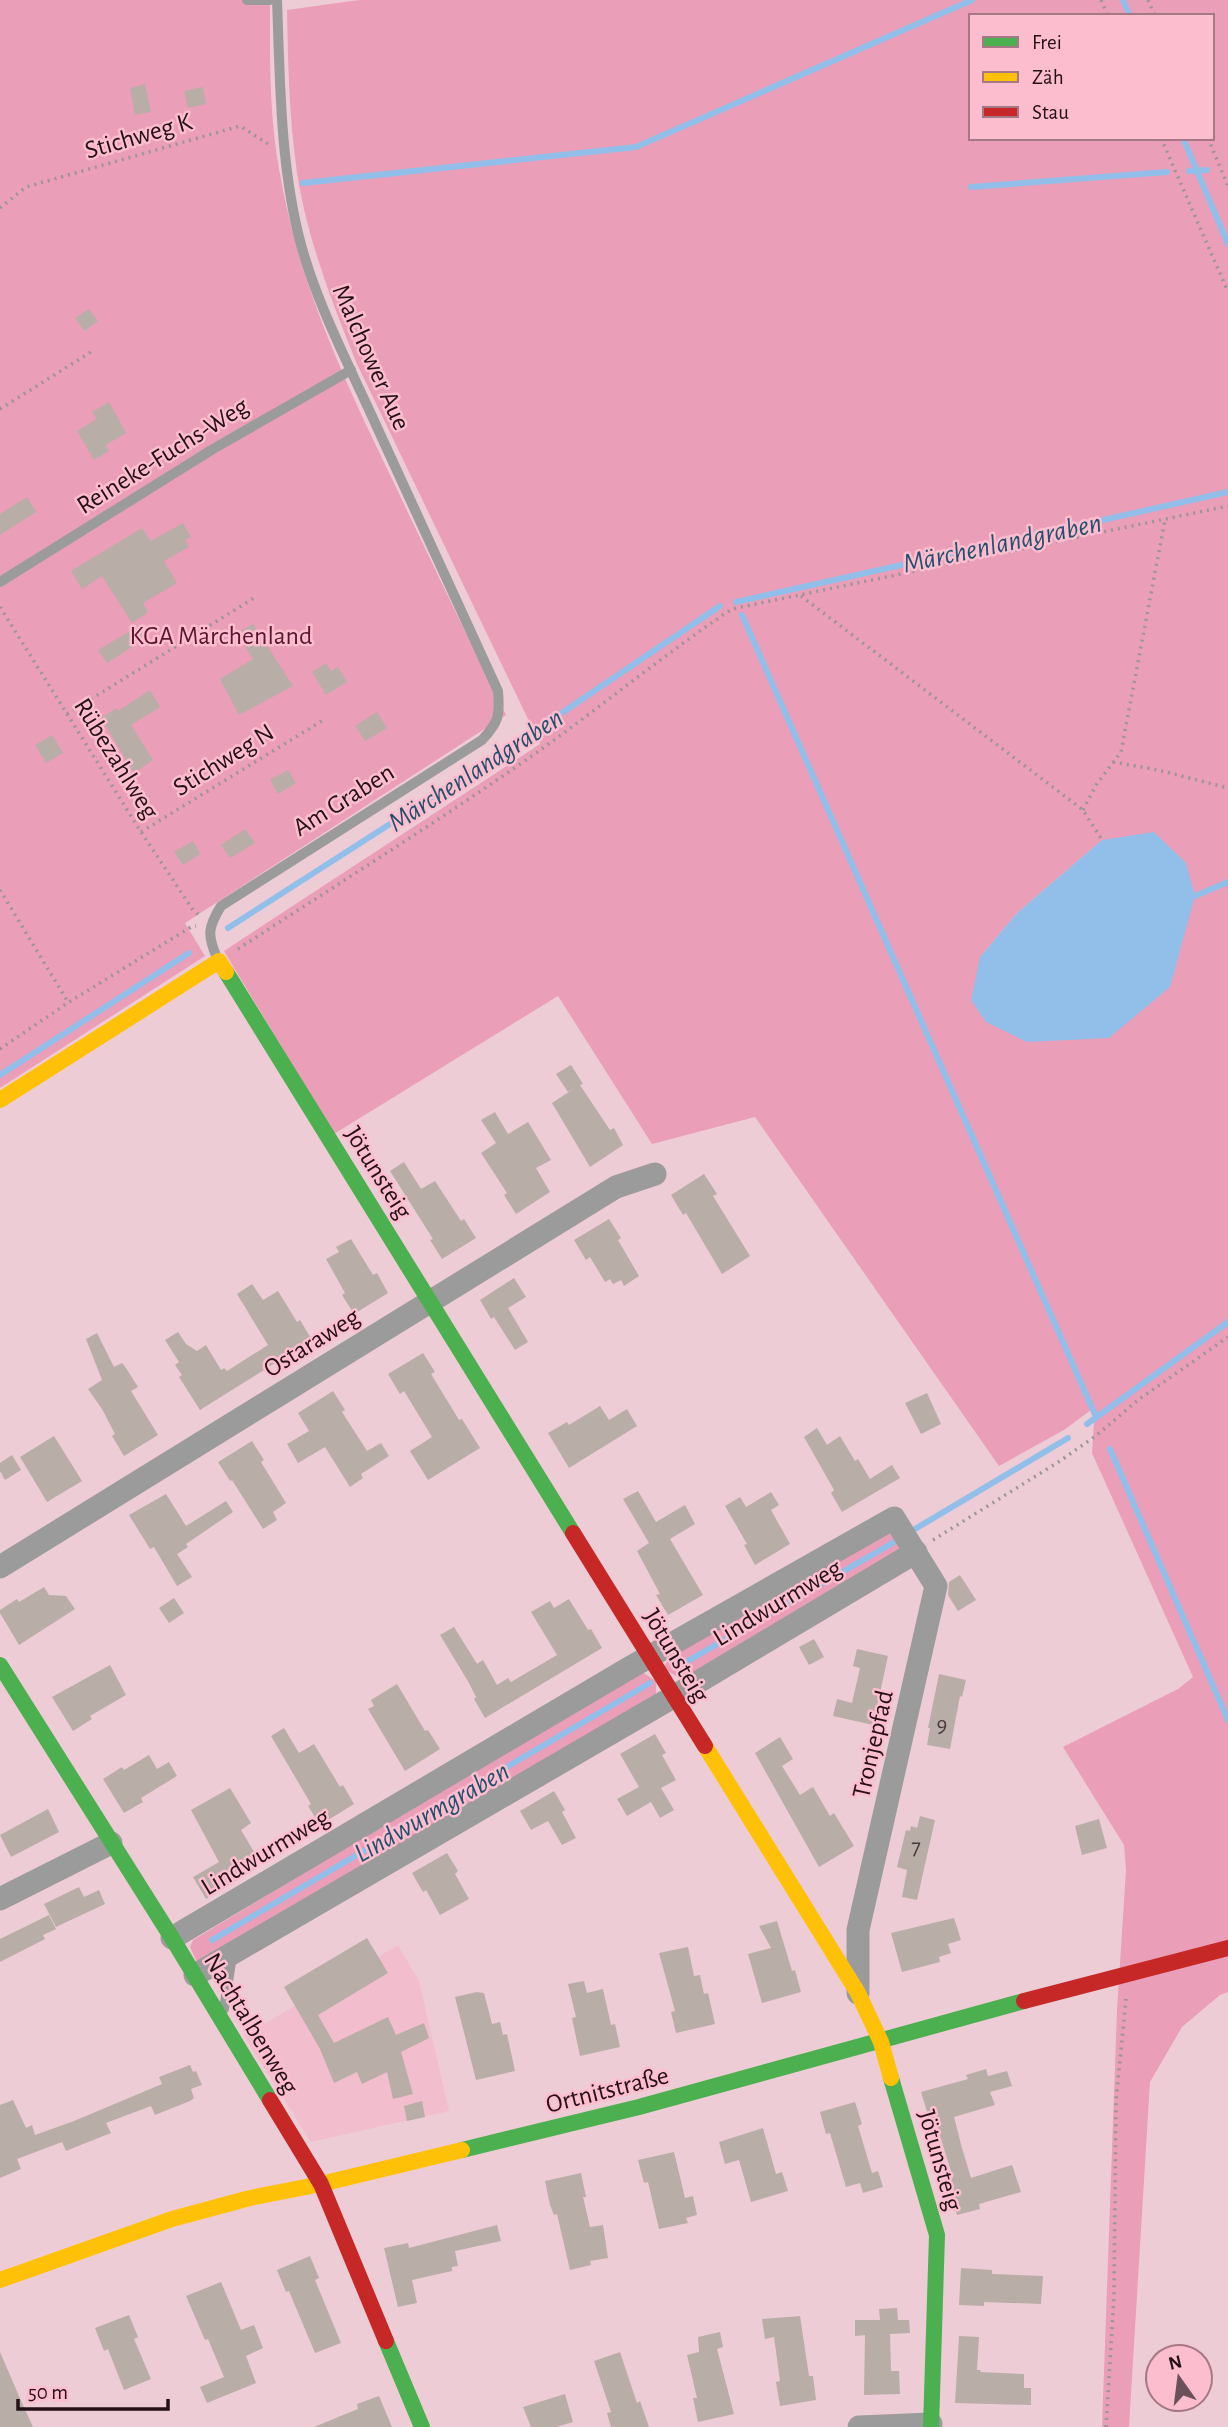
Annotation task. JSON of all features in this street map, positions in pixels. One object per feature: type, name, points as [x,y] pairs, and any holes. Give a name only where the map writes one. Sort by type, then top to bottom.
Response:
[{"type":"street","points":[[0,1100],[219,961]]},
{"type":"street","name":"Jötunsteig","points":[[219,961],[858,1993],[881,2042],[937,2235],[931,2426]]},
{"type":"street","name":"Ostaraweg","points":[[0,1567],[616,1187],[655,1174]]},
{"type":"street","name":"Lindwurmweg","points":[[172,1938],[631,1667],[894,1518]]},
{"type":"street","name":"Tronjepfad","points":[[858,1993],[858,1930],[936,1586],[894,1518]]},
{"type":"street","name":"Lindwurmweg","points":[[195,1975],[673,1697],[916,1552]]},
{"type":"street","name":"Nachtalbenweg","points":[[0,1665],[195,1975],[321,2184],[422,2427]]},
{"type":"street","points":[[0,1899],[111,1843]]},
{"type":"street","name":"Ortnitstraße","points":[[0,2280],[172,2219],[250,2198],[321,2184],[639,2108],[1124,1974],[1228,1948]]},
{"type":"street","points":[[859,2427],[931,2426]]},
{"type":"lane","points":[[247,0],[270,0]]},
{"type":"lane","name":"Malchower Aue","points":[[277,0],[286,155],[299,236],[317,291],[351,370],[498,691],[500,713]]},
{"type":"lane","name":"Reineke-Fuchs-Weg","points":[[0,583],[213,449],[351,370]]},
{"type":"lane","name":"Am Graben","points":[[209,925],[221,906],[482,740],[494,727],[500,713]]},
{"type":"lane","points":[[209,925],[211,945],[219,961]]},
{"type":"lane","points":[[223,2022],[225,1987],[232,1954]]},
{"type":"path","name":"Stichweg K","points":[[0,208],[26,187],[240,126],[286,155]]},
{"type":"path","points":[[1162,140],[1228,292]]},
{"type":"path","points":[[1209,140],[1228,186]]},
{"type":"path","points":[[0,409],[91,352]]},
{"type":"path","points":[[219,961],[513,769],[640,678],[691,636],[732,610],[1228,506]]},
{"type":"path","points":[[1083,810],[1096,785],[1121,751],[1165,520]]},
{"type":"path","points":[[799,595],[1083,810],[1102,840]]},
{"type":"path","points":[[67,714],[254,597]]},
{"type":"path","name":"Rübezahlweg","points":[[0,607],[141,832],[194,911],[209,925]]},
{"type":"path","name":"Stichweg N","points":[[141,832],[324,719]]},
{"type":"path","points":[[1114,762],[1228,788]]},
{"type":"path","points":[[0,890],[69,1002]]},
{"type":"path","points":[[0,1049],[69,1002],[191,927],[209,925]]},
{"type":"path","points":[[916,1552],[1060,1461],[1097,1435],[1138,1400],[1228,1337]]},
{"type":"path","points":[[1106,2427],[1114,2297],[1116,2101],[1126,1994],[1124,1974]]},
{"type":"shaded area","points":[[398,1945],[419,1981],[449,2111],[311,2142],[244,2036]]},
{"type":"green space","name":"KGA Märchenland","points":[[0,0],[270,0],[273,127],[279,169],[298,252],[325,330],[357,405],[506,715],[185,923],[205,956],[0,1088]]},
{"type":"green space","points":[[359,0],[1228,0],[1228,1992],[1220,1995],[1182,2027],[1150,2082],[1129,2427],[1102,2427],[1117,2010],[1126,1870],[1124,1845],[1063,1747],[1178,1689],[1193,1677],[1092,1453],[1095,1407],[1064,1430],[999,1466],[755,1117],[652,1144],[558,996],[334,1134],[224,951],[540,744],[357,364],[329,291],[312,241],[300,190],[288,68],[287,10]],"holes":[[[1102,840],[980,957],[1017,913]]]},
{"type":"green space","points":[[887,1530],[906,1550],[687,1683],[663,1668],[673,1653]]},
{"type":"green space","points":[[642,1672],[656,1681],[656,1700],[197,1962],[190,1947],[193,1940],[630,1676]]},
{"type":"water","points":[[1154,832],[1186,863],[1195,896],[1170,987],[1109,1038],[1027,1042],[986,1022],[971,1000],[980,957],[1017,913],[1102,840]]},
{"type":"building","points":[[145,84],[151,112],[135,115],[130,88]]},
{"type":"building","points":[[203,87],[206,104],[188,108],[184,91]]},
{"type":"building","points":[[89,309],[98,321],[84,331],[75,318]]},
{"type":"building","points":[[109,402],[126,433],[106,445],[109,451],[94,460],[77,431],[97,419],[92,412]]},
{"type":"building","points":[[27,497],[36,512],[0,535],[0,514]]},
{"type":"building","points":[[183,523],[191,537],[185,540],[189,547],[164,561],[177,583],[143,603],[148,612],[132,623],[102,576],[82,589],[71,571],[142,528],[151,541]]},
{"type":"building","points":[[142,624],[149,636],[107,663],[98,650]]},
{"type":"building","points":[[253,624],[293,686],[239,715],[220,679],[253,659],[237,633]]},
{"type":"building","points":[[326,663],[331,671],[338,667],[347,682],[326,695],[312,672]]},
{"type":"building","points":[[150,690],[160,707],[131,725],[153,760],[134,773],[101,718],[117,708],[118,711]]},
{"type":"building","points":[[377,712],[387,728],[365,741],[355,726]]},
{"type":"building","points":[[52,735],[63,753],[46,763],[35,745]]},
{"type":"building","points":[[288,770],[296,783],[278,794],[270,780]]},
{"type":"building","points":[[245,829],[255,843],[230,858],[221,845]]},
{"type":"building","points":[[193,841],[200,854],[183,865],[174,852]]},
{"type":"building","points":[[571,1065],[583,1084],[580,1085],[610,1130],[614,1128],[623,1145],[590,1167],[552,1103],[575,1088],[568,1092],[556,1074]]},
{"type":"building","points":[[495,1112],[508,1134],[528,1122],[551,1160],[536,1168],[550,1192],[516,1214],[504,1195],[507,1193],[481,1153],[496,1143],[481,1120]]},
{"type":"building","points":[[404,1162],[421,1189],[435,1181],[461,1221],[464,1219],[476,1238],[442,1259],[430,1240],[433,1239],[390,1171]]},
{"type":"building","points":[[704,1174],[717,1194],[713,1196],[750,1256],[722,1274],[686,1213],[683,1215],[671,1195]]},
{"type":"building","points":[[609,1219],[639,1276],[624,1286],[621,1280],[613,1284],[610,1279],[605,1282],[590,1257],[586,1260],[574,1240]]},
{"type":"building","points":[[351,1239],[373,1275],[377,1273],[388,1293],[354,1314],[326,1259],[339,1252],[336,1247]]},
{"type":"building","points":[[514,1278],[526,1297],[508,1308],[528,1342],[515,1350],[480,1300]]},
{"type":"building","points":[[252,1284],[263,1300],[278,1291],[312,1340],[200,1410],[179,1377],[182,1375],[175,1365],[179,1362],[165,1340],[178,1332],[186,1344],[197,1351],[206,1345],[221,1370],[224,1368],[227,1371],[268,1345],[237,1294]]},
{"type":"building","points":[[97,1333],[114,1367],[122,1363],[138,1387],[131,1391],[158,1435],[124,1456],[112,1436],[115,1434],[102,1409],[88,1389],[102,1380],[86,1339]]},
{"type":"building","points":[[423,1353],[435,1372],[431,1374],[480,1448],[428,1480],[410,1451],[432,1437],[404,1391],[400,1394],[388,1374]]},
{"type":"building","points":[[333,1391],[345,1410],[342,1412],[367,1451],[381,1443],[389,1456],[361,1474],[363,1478],[350,1487],[325,1447],[298,1463],[287,1444],[309,1431],[298,1413]]},
{"type":"building","points":[[927,1393],[941,1424],[921,1434],[905,1403]]},
{"type":"building","points":[[600,1406],[609,1420],[627,1409],[637,1426],[569,1468],[548,1433],[567,1422],[569,1425]]},
{"type":"building","points":[[817,1428],[827,1445],[840,1436],[870,1479],[892,1465],[900,1478],[842,1512],[831,1493],[834,1490],[804,1437]]},
{"type":"building","points":[[54,1436],[82,1481],[47,1502],[20,1457]]},
{"type":"building","points":[[252,1441],[264,1460],[261,1462],[286,1503],[273,1512],[277,1520],[263,1529],[218,1462]]},
{"type":"building","points":[[12,1455],[21,1470],[5,1480],[0,1471],[0,1463]]},
{"type":"building","points":[[638,1491],[656,1522],[685,1505],[695,1524],[670,1539],[703,1595],[668,1615],[637,1551],[649,1543],[623,1499]]},
{"type":"building","points":[[771,1492],[779,1505],[771,1510],[790,1544],[755,1565],[744,1545],[747,1544],[725,1506],[740,1497],[746,1507]]},
{"type":"building","points":[[166,1494],[186,1526],[226,1501],[233,1512],[186,1544],[188,1547],[177,1554],[192,1577],[177,1586],[154,1547],[150,1549],[129,1515]]},
{"type":"building","points":[[960,1575],[976,1600],[958,1611],[948,1595],[949,1582]]},
{"type":"building","points":[[44,1587],[49,1595],[66,1596],[75,1609],[19,1645],[0,1610]]},
{"type":"building","points":[[174,1598],[184,1613],[169,1623],[159,1608]]},
{"type":"building","points":[[569,1599],[602,1648],[485,1718],[474,1699],[476,1697],[469,1683],[440,1635],[454,1627],[477,1664],[483,1660],[497,1685],[508,1678],[511,1682],[557,1655],[531,1612],[550,1601],[554,1608]]},
{"type":"building","points":[[814,1639],[824,1657],[809,1665],[799,1647]]},
{"type":"building","points":[[857,1649],[888,1656],[873,1725],[833,1716],[837,1699],[852,1703],[860,1668],[853,1666]]},
{"type":"building","points":[[110,1665],[126,1695],[90,1716],[92,1719],[73,1731],[52,1697]]},
{"type":"building","points":[[939,1674],[966,1680],[962,1697],[960,1696],[950,1749],[927,1745]]},
{"type":"building","points":[[397,1684],[425,1731],[428,1730],[440,1749],[405,1771],[368,1709],[374,1706],[371,1700]]},
{"type":"building","points":[[284,1728],[299,1753],[314,1744],[340,1787],[343,1785],[354,1804],[320,1825],[308,1806],[311,1804],[271,1736]]},
{"type":"building","points":[[655,1734],[666,1753],[662,1755],[676,1780],[661,1788],[674,1810],[660,1818],[651,1802],[627,1816],[617,1799],[639,1787],[620,1754]]},
{"type":"building","points":[[780,1737],[793,1759],[782,1766],[800,1795],[813,1787],[830,1816],[834,1813],[854,1846],[819,1867],[755,1753]]},
{"type":"building","points":[[149,1755],[157,1769],[169,1762],[177,1776],[141,1798],[143,1802],[124,1813],[103,1779]]},
{"type":"building","points":[[230,1788],[251,1823],[241,1830],[257,1857],[253,1859],[258,1867],[206,1899],[193,1877],[219,1862],[191,1810]]},
{"type":"building","points":[[554,1791],[576,1838],[562,1845],[548,1821],[531,1830],[520,1811]]},
{"type":"building","points":[[48,1809],[59,1832],[11,1857],[0,1835]]},
{"type":"building","points":[[920,1816],[935,1820],[917,1900],[902,1897],[907,1870],[897,1867],[906,1830],[910,1831],[911,1826],[917,1828]]},
{"type":"building","points":[[1099,1819],[1107,1848],[1082,1855],[1075,1826]]},
{"type":"building","points":[[447,1853],[458,1871],[455,1874],[469,1899],[440,1915],[426,1890],[423,1892],[412,1873]]},
{"type":"building","points":[[79,1887],[84,1897],[99,1890],[105,1904],[56,1927],[44,1904]]},
{"type":"building","points":[[49,1915],[56,1929],[43,1935],[45,1939],[0,1962],[0,1939]]},
{"type":"building","points":[[954,1918],[961,1940],[948,1944],[951,1953],[939,1957],[940,1962],[902,1972],[891,1933]]},
{"type":"building","points":[[777,1921],[801,1992],[762,2003],[748,1954],[771,1948],[759,1926]]},
{"type":"building","points":[[367,1938],[388,1973],[318,2015],[334,2043],[388,2017],[396,2035],[424,2023],[429,2038],[401,2052],[413,2094],[393,2099],[387,2072],[362,2084],[357,2072],[334,2083],[320,2049],[284,1987]]},
{"type":"building","points":[[688,1947],[694,1976],[700,1975],[704,1994],[708,1993],[715,2024],[676,2033],[671,2012],[675,2011],[659,1953]]},
{"type":"building","points":[[584,1981],[587,1993],[603,1989],[611,2025],[615,2024],[620,2047],[580,2056],[572,2018],[576,2017],[568,1984]]},
{"type":"building","points":[[484,1993],[492,2024],[500,2022],[503,2035],[507,2034],[515,2071],[476,2080],[455,1997]]},
{"type":"building","points":[[190,2065],[202,2085],[191,2089],[194,2098],[190,2101],[155,2115],[151,2106],[106,2123],[111,2133],[66,2151],[62,2142],[17,2159],[21,2169],[0,2178],[0,2105],[13,2100],[26,2128],[32,2125],[35,2135],[162,2084],[159,2077]]},
{"type":"building","points":[[986,2069],[988,2076],[1007,2071],[1012,2086],[990,2092],[995,2105],[954,2117],[962,2148],[971,2178],[1012,2165],[1021,2192],[979,2204],[980,2209],[957,2215],[946,2180],[953,2178],[937,2126],[932,2128],[921,2092],[968,2079],[966,2075]]},
{"type":"building","points":[[422,2101],[425,2117],[407,2121],[404,2106]]},
{"type":"building","points":[[855,2102],[862,2124],[858,2126],[872,2173],[878,2171],[883,2187],[863,2193],[860,2183],[846,2187],[830,2133],[826,2134],[820,2112]]},
{"type":"building","points":[[763,2128],[776,2174],[782,2172],[788,2191],[751,2202],[739,2160],[725,2164],[719,2142]]},
{"type":"building","points":[[674,2152],[685,2198],[693,2196],[697,2215],[686,2218],[688,2223],[659,2229],[648,2182],[644,2183],[638,2160]]},
{"type":"building","points":[[581,2173],[590,2227],[603,2225],[608,2258],[590,2261],[591,2265],[570,2270],[557,2214],[554,2215],[550,2205],[545,2181]]},
{"type":"building","points":[[497,2225],[501,2241],[455,2251],[458,2266],[452,2267],[452,2271],[412,2280],[417,2303],[398,2307],[384,2248],[408,2243],[409,2248]]},
{"type":"building","points":[[310,2256],[319,2278],[315,2280],[341,2343],[315,2353],[289,2291],[286,2292],[277,2270]]},
{"type":"building","points":[[961,2268],[992,2270],[992,2274],[1043,2276],[1041,2304],[984,2302],[984,2306],[959,2305]]},
{"type":"building","points":[[221,2282],[241,2330],[254,2325],[263,2348],[246,2356],[256,2383],[207,2403],[200,2387],[224,2377],[186,2296]]},
{"type":"building","points":[[897,2308],[898,2320],[909,2320],[910,2333],[890,2334],[891,2371],[899,2371],[900,2394],[864,2395],[865,2335],[855,2336],[855,2320],[880,2320],[879,2309]]},
{"type":"building","points":[[129,2315],[138,2337],[134,2339],[151,2379],[124,2390],[108,2349],[104,2351],[95,2328]]},
{"type":"building","points":[[800,2316],[809,2376],[813,2376],[816,2400],[780,2406],[776,2382],[780,2381],[774,2337],[765,2339],[762,2319]]},
{"type":"building","points":[[720,2332],[723,2347],[717,2349],[734,2414],[698,2422],[693,2398],[697,2398],[687,2355],[699,2352],[698,2337]]},
{"type":"building","points":[[959,2336],[979,2337],[977,2370],[981,2370],[980,2372],[1024,2374],[1024,2388],[1031,2388],[1031,2405],[955,2403]]},
{"type":"building","points":[[0,2352],[22,2403],[33,2427],[0,2427]]},
{"type":"building","points":[[620,2352],[637,2403],[640,2401],[649,2427],[611,2427],[607,2413],[611,2412],[594,2361]]},
{"type":"building","points":[[565,2394],[573,2422],[556,2427],[531,2427],[523,2407]]},
{"type":"building","points":[[379,2396],[392,2427],[314,2427],[358,2409],[357,2404]]},
{"type":"waterway","points":[[303,183],[636,147],[972,0]]},
{"type":"waterway","points":[[1123,0],[1129,14]]},
{"type":"waterway","points":[[1184,140],[1228,244]]},
{"type":"waterway","points":[[1189,171],[1207,170]]},
{"type":"waterway","points":[[971,187],[1167,172]]},
{"type":"waterway","name":"Märchenlandgraben","points":[[736,602],[1228,492]]},
{"type":"waterway","name":"Märchenlandgraben","points":[[228,928],[538,729],[720,606]]},
{"type":"waterway","points":[[742,615],[1096,1417]]},
{"type":"waterway","points":[[1195,896],[1228,882]]},
{"type":"waterway","name":"Märchenlandgraben","points":[[0,1075],[189,953]]},
{"type":"waterway","name":"Lindwurmgraben","points":[[1087,1424],[1228,1322]]},
{"type":"waterway","name":"Lindwurmgraben","points":[[915,1529],[1068,1438]]},
{"type":"waterway","points":[[1110,1449],[1228,1720]]},
{"type":"waterway","name":"Lindwurmgraben","points":[[679,1666],[896,1541]]},
{"type":"waterway","name":"Lindwurmgraben","points":[[212,1940],[650,1683]]},
{"type":"traffic: fast","points":[[226,972],[573,1533]]},
{"type":"traffic: fast","points":[[0,1665],[172,1938],[270,2100]]},
{"type":"traffic: fast","points":[[462,2150],[639,2107],[1024,2001]]},
{"type":"traffic: fast","points":[[891,2078],[937,2235],[931,2427]]},
{"type":"traffic: fast","points":[[386,2341],[422,2427]]},
{"type":"traffic: slow","points":[[0,1100],[219,961],[226,972]]},
{"type":"traffic: slow","points":[[705,1746],[858,1993],[881,2042],[891,2078]]},
{"type":"traffic: slow","points":[[0,2280],[172,2219],[250,2198],[462,2150]]},
{"type":"traffic: jam","points":[[573,1533],[705,1746]]},
{"type":"traffic: jam","points":[[1024,2001],[1228,1948]]},
{"type":"traffic: jam","points":[[270,2100],[321,2184],[386,2341]]}]
